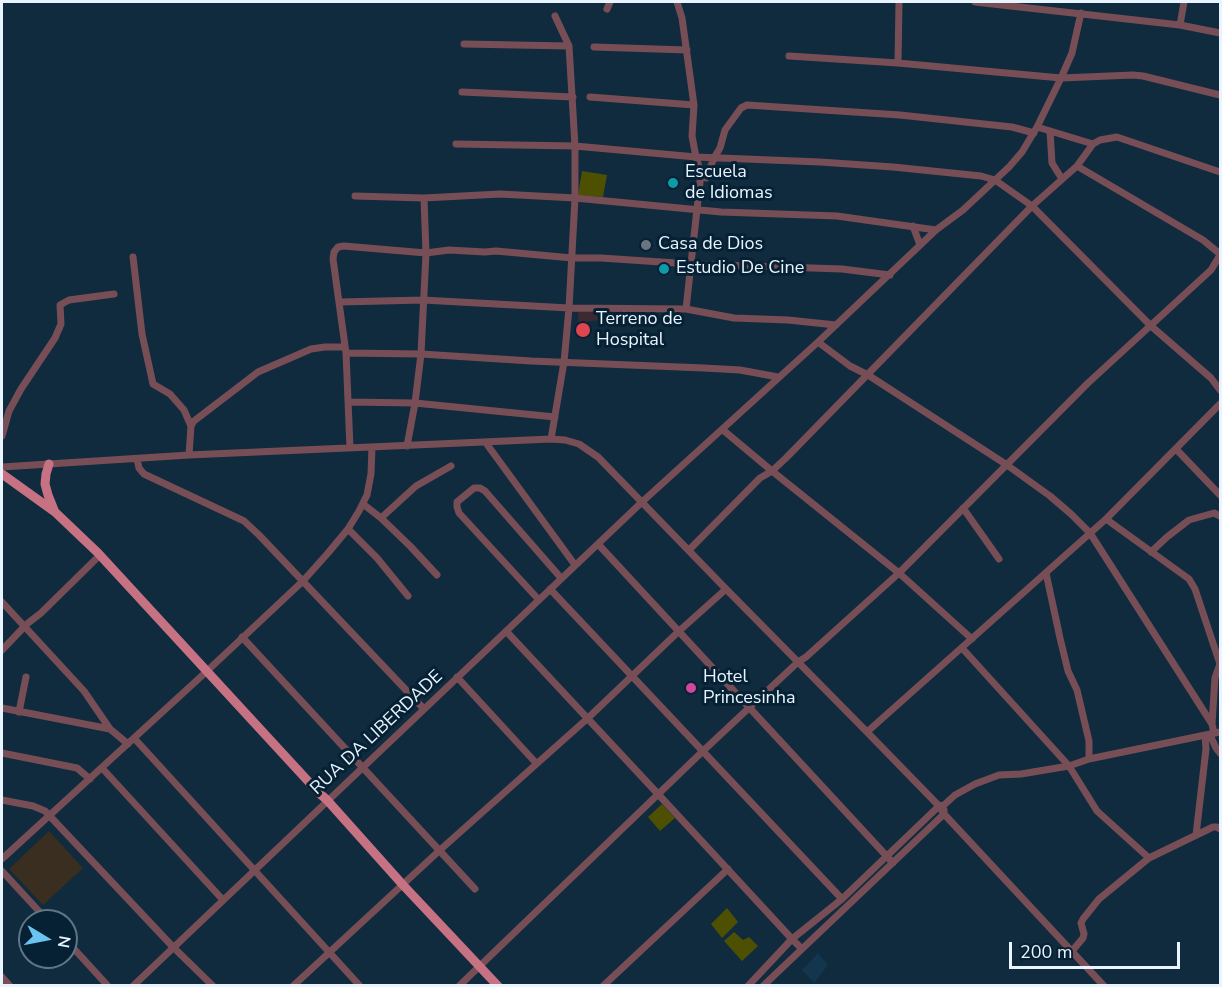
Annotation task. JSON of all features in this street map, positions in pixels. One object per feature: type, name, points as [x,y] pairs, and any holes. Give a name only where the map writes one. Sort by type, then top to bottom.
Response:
[{"type":"main road","points":[[50,464],[45,484],[55,512]]},
{"type":"main road","points":[[2,474],[55,512],[100,555],[498,986]]},
{"type":"street","points":[[677,2],[687,50],[694,105],[693,136],[701,173],[686,309]]},
{"type":"street","points":[[898,63],[899,2]]},
{"type":"street","points":[[975,2],[1180,25],[1221,33]]},
{"type":"street","points":[[1047,10],[1050,2]]},
{"type":"street","points":[[1180,25],[1184,2]]},
{"type":"street","name":"RUA DA LIBERDADE","points":[[133,986],[642,502],[723,430],[936,230],[963,210],[1009,167],[1036,130],[1061,78],[1072,53],[1081,13]]},
{"type":"street","points":[[551,439],[564,362],[569,308],[576,146],[569,46],[555,16]]},
{"type":"street","points":[[464,44],[569,46]]},
{"type":"street","points":[[594,46],[687,50]]},
{"type":"street","points":[[789,56],[898,63],[1061,78],[1133,75],[1221,95]]},
{"type":"street","points":[[462,92],[573,97]]},
{"type":"street","points":[[590,97],[694,105]]},
{"type":"street","points":[[706,178],[720,148],[724,129],[741,108],[747,105],[900,115],[1050,131],[1093,144]]},
{"type":"street","points":[[1050,131],[1052,163],[1062,179]]},
{"type":"street","points":[[689,550],[760,478],[772,471],[868,375],[1032,206],[1077,166],[1093,144],[1100,140],[1117,137],[1221,172]]},
{"type":"street","points":[[456,144],[576,146],[696,157],[820,162],[981,176],[995,180],[1032,206],[1151,326],[1211,378],[1221,390]]},
{"type":"street","points":[[459,986],[749,707],[899,573],[1088,383],[1211,270],[1221,255],[1203,240],[1077,166]]},
{"type":"street","points":[[355,196],[424,198],[500,194],[575,198],[762,214],[837,216],[936,230]]},
{"type":"street","points":[[407,446],[421,354],[426,253],[424,198]]},
{"type":"street","points":[[913,226],[920,245]]},
{"type":"street","points":[[350,448],[345,350],[333,259],[338,247],[426,253],[449,250],[485,252],[496,250],[572,258],[842,269],[890,275]]},
{"type":"street","points":[[133,257],[142,334],[153,384],[170,394],[184,410],[191,426],[189,455]]},
{"type":"street","points":[[2,436],[9,411],[55,338],[61,324],[60,304],[69,300],[114,294]]},
{"type":"street","points":[[340,302],[423,300],[569,308],[686,309],[734,318],[836,325]]},
{"type":"street","points":[[818,342],[850,366],[868,375],[1007,465],[1050,496],[1090,532],[1212,724]]},
{"type":"street","points":[[191,426],[258,372],[311,349],[325,347],[345,350],[740,370],[778,377]]},
{"type":"street","points":[[348,402],[415,402],[555,417]]},
{"type":"street","points":[[867,732],[1106,519],[1221,404]]},
{"type":"street","points":[[723,430],[899,573],[972,639]]},
{"type":"street","points":[[2,467],[189,455],[551,439],[572,441],[598,457],[941,805],[944,814],[1104,986]]},
{"type":"street","points":[[486,443],[575,566]]},
{"type":"street","points":[[2,859],[303,581],[348,529],[363,504],[371,474],[372,447]]},
{"type":"street","points":[[1176,449],[1221,495]]},
{"type":"street","points":[[137,459],[139,468],[144,474],[244,521],[424,709]]},
{"type":"street","points":[[381,518],[416,486],[451,466]]},
{"type":"street","points":[[539,600],[459,513],[457,502],[474,488],[485,491],[561,578]]},
{"type":"street","points":[[363,504],[410,546],[437,576]]},
{"type":"street","points":[[963,508],[999,559]]},
{"type":"street","points":[[1151,552],[1189,520],[1214,513],[1221,516]]},
{"type":"street","points":[[1106,519],[1189,579],[1195,589],[1220,664],[1215,678],[1212,724],[1212,734],[1218,750],[1206,749]]},
{"type":"street","points":[[348,529],[377,558],[408,596]]},
{"type":"street","points":[[598,544],[893,863]]},
{"type":"street","points":[[2,650],[100,555]]},
{"type":"street","points":[[1046,573],[1068,671],[1077,690],[1089,741],[1089,759]]},
{"type":"street","points":[[550,589],[842,899]]},
{"type":"street","points":[[292,986],[588,718],[726,589]]},
{"type":"street","points":[[2,602],[84,692],[110,729],[128,744]]},
{"type":"street","points":[[506,632],[802,949]]},
{"type":"street","points":[[242,637],[475,889]]},
{"type":"street","points":[[962,648],[1069,766],[1097,811],[1149,858]]},
{"type":"street","points":[[457,677],[536,763]]},
{"type":"street","points":[[19,712],[26,678]]},
{"type":"street","points":[[2,708],[110,729]]},
{"type":"street","points":[[748,986],[792,939],[842,899],[941,805],[975,784],[999,775],[1022,774],[1069,766],[1089,759],[1212,734]]},
{"type":"street","points":[[1196,835],[1206,749],[1212,734]]},
{"type":"street","points":[[134,738],[360,986]]},
{"type":"street","points":[[2,753],[77,768],[90,779]]},
{"type":"street","points":[[102,768],[223,900]]},
{"type":"street","points":[[2,800],[40,808],[49,814],[173,947],[213,986]]},
{"type":"street","points":[[764,986],[944,814]]},
{"type":"street","points":[[1072,951],[1083,938],[1081,923],[1083,919],[1098,899],[1149,858],[1213,827],[1221,829]]},
{"type":"street","points":[[603,986],[728,869]]},
{"type":"street","points":[[2,871],[37,909]]},
{"type":"street","points":[[78,953],[108,986]]},
{"type":"street","points":[[2,977],[10,986]]},
{"type":"shaded area","points":[[582,171],[607,175],[603,197],[578,195]]},
{"type":"shaded area","name":"Terreno de Hospital","points":[[578,312],[607,312],[606,320],[588,321],[586,339],[579,339]]},
{"type":"shaded area","points":[[662,804],[675,818],[660,831],[648,817]]},
{"type":"shaded area","points":[[49,831],[83,868],[43,905],[9,869]]},
{"type":"shaded area","points":[[727,908],[738,922],[722,938],[711,924]]},
{"type":"shaded area","points":[[734,932],[743,940],[749,937],[758,946],[742,961],[724,941]]},
{"type":"shaded area","points":[[818,953],[828,965],[814,983],[802,970]]},
{"type":"place","name":"Escuela de Idiomas","points":[[673,183]]},
{"type":"place","name":"Casa de Dios","points":[[646,245]]},
{"type":"place","name":"Estudio De Cine","points":[[664,269]]},
{"type":"place","name":"Terreno de Hospital","points":[[583,330]]},
{"type":"place","name":"Hotel Princesinha","points":[[691,688]]}]
